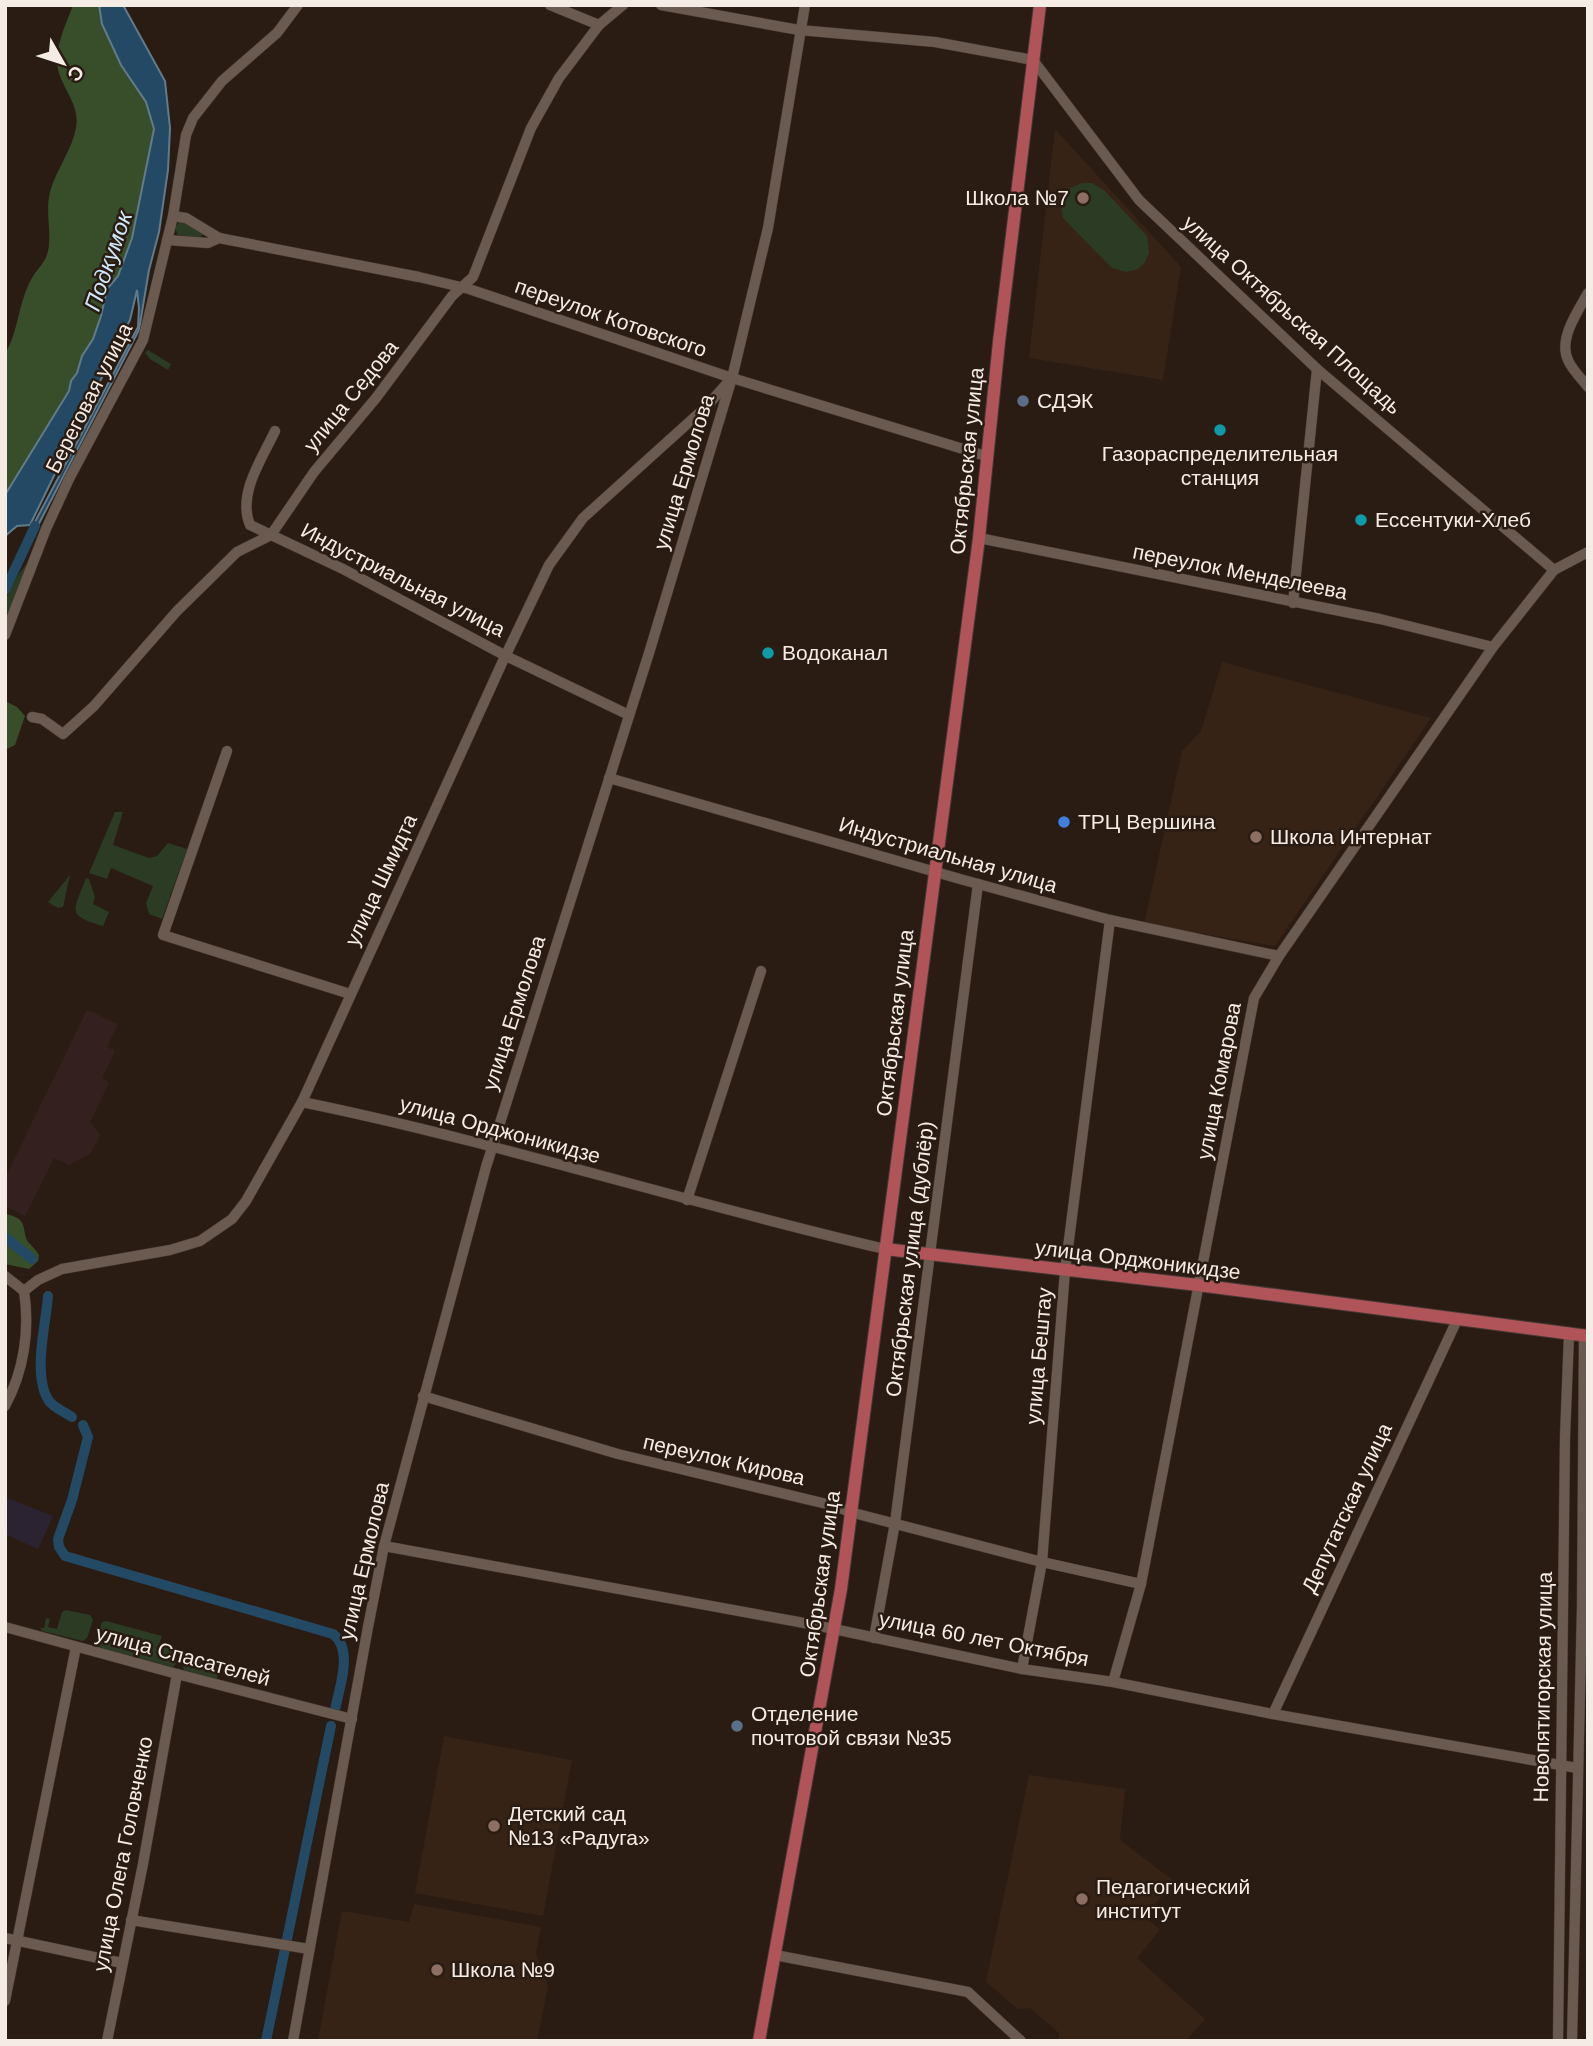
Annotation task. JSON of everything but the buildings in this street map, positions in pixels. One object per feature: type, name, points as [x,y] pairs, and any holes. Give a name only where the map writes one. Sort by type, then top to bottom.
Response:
[{"type":"main road","name":"Октябрьская улица","points":[[759,2041],[835,1629],[979,538],[986,456],[1040,5]]},
{"type":"main road","name":"улица Орджоникидзе","points":[[885,1249],[1066,1272],[1198,1285],[1586,1336]]},
{"type":"street","name":"Береговая улица","points":[[5,635],[52,516],[143,340],[173,216],[186,135],[194,118],[222,81],[278,33],[298,5]]},
{"type":"street","points":[[550,5],[599,24]]},
{"type":"street","name":"улица Седова","points":[[32,717],[41,719],[63,734],[94,706],[177,611],[237,552],[271,535],[314,472],[376,398],[460,288],[472,277],[530,128],[559,78],[599,24],[623,5]]},
{"type":"street","points":[[661,5],[799,30],[935,42],[1033,60]]},
{"type":"street","name":"улица Ермолова","points":[[293,2041],[347,1717],[384,1546],[492,1148],[732,378],[768,228],[805,5]]},
{"type":"street","name":"улица Октябрьская Площадь","points":[[1033,60],[1139,200],[1317,369],[1554,570]]},
{"type":"street","name":"переулок Котовского","points":[[173,216],[186,218],[219,238],[419,277],[460,288],[732,378],[986,456]]},
{"type":"street","name":"переулок Котовского","points":[[167,240],[208,243],[219,238]]},
{"type":"street","points":[[1588,293],[1565,345],[1568,360],[1588,387]]},
{"type":"street","points":[[1293,603],[1317,369]]},
{"type":"street","name":"улица Шмидта","points":[[24,1291],[38,1280],[62,1269],[170,1250],[200,1241],[232,1219],[246,1201],[302,1102],[549,565],[583,518],[707,406],[732,378]]},
{"type":"street","name":"Индустриальная улица","points":[[275,431],[253,477],[245,513],[250,525],[343,569],[506,656],[629,715]]},
{"type":"street","name":"переулок Менделеева","points":[[979,538],[1380,619],[1493,647]]},
{"type":"street","points":[[1554,570],[1588,551]]},
{"type":"street","name":"улица Комарова","points":[[1113,1682],[1141,1584],[1254,998],[1279,956],[1493,647],[1554,570]]},
{"type":"street","points":[[227,751],[163,935],[350,994]]},
{"type":"street","name":"Индустриальная улица","points":[[609,778],[1110,920],[1279,956]]},
{"type":"street","name":"Октябрьская улица (дублёр)","points":[[874,1638],[895,1523],[978,884]]},
{"type":"street","name":"улица Бештау","points":[[1022,1669],[1042,1562],[1066,1272],[1110,920]]},
{"type":"street","points":[[688,1200],[761,971]]},
{"type":"street","name":"улица Орджоникидзе","points":[[302,1102],[403,1123],[688,1200],[885,1249]]},
{"type":"street","points":[[5,1276],[24,1291],[26,1305],[24,1357],[5,1406]]},
{"type":"street","name":"Депутатская улица","points":[[1273,1714],[1457,1320]]},
{"type":"street","name":"Новопятигорская улица","points":[[1558,2041],[1569,1334]]},
{"type":"street","name":"Новопятигорская улица","points":[[1572,2041],[1577,1768],[1585,1606],[1586,1336]]},
{"type":"street","name":"переулок Кирова","points":[[423,1396],[618,1454],[835,1506],[1042,1562],[1141,1584]]},
{"type":"street","points":[[1565,1460],[1584,1461]]},
{"type":"street","name":"улица 60 лет Октября","points":[[384,1546],[835,1629],[1022,1669],[1113,1682],[1273,1714],[1577,1768]]},
{"type":"street","name":"улица Спасателей","points":[[5,1627],[347,1717]]},
{"type":"street","points":[[5,2001],[76,1647]]},
{"type":"street","name":"улица Олега Головченко","points":[[107,2041],[177,1674]]},
{"type":"street","points":[[131,1920],[309,1949]]},
{"type":"street","points":[[5,1938],[122,1963]]},
{"type":"street","points":[[775,1955],[968,1992],[1021,2041]]},
{"type":"shaded area","name":"Школа №7","points":[[1055,129],[1181,267],[1163,380],[1029,358]]},
{"type":"shaded area","name":"Школа Интернат","points":[[1222,662],[1431,718],[1275,946],[1144,924],[1182,751],[1201,731]]},
{"type":"shaded area","points":[[87,1010],[118,1024],[107,1047],[115,1051],[102,1078],[109,1083],[90,1122],[100,1135],[91,1153],[69,1165],[54,1158],[25,1216],[5,1206],[5,1178]]},
{"type":"shaded area","points":[[5,1497],[53,1516],[38,1549],[5,1534]]},
{"type":"shaded area","name":"Детский сад №13 «Радуга»","points":[[444,1736],[572,1760],[543,1916],[415,1893]]},
{"type":"shaded area","name":"Педагогический институт","points":[[1029,1775],[1125,1789],[1120,1840],[1174,1881],[1145,1917],[1160,1930],[1137,1958],[1205,2019],[1186,2041],[1059,2041],[1059,2033],[1030,2008],[1018,2009],[986,1982]]},
{"type":"shaded area","name":"Школа №9","points":[[414,1904],[541,1927],[536,1954],[548,1986],[537,2041],[318,2040],[342,1911],[409,1922]]},
{"type":"green space","points":[[73,5],[99,5],[102,24],[121,65],[146,102],[154,129],[132,238],[118,276],[107,289],[93,339],[82,356],[69,390],[5,495],[5,354],[27,287],[47,255],[50,192],[76,128],[74,106],[57,65],[61,38]]},
{"type":"green space","points":[[1082,183],[1092,183],[1104,190],[1147,236],[1149,253],[1138,269],[1126,272],[1112,268],[1063,218],[1063,196],[1070,188]]},
{"type":"green space","points":[[179,222],[192,225],[203,234],[200,238],[178,235],[175,228]]},
{"type":"green space","points":[[148,350],[171,364],[168,370],[150,359],[145,353]]},
{"type":"green space","points":[[32,557],[5,623],[5,600],[18,575]]},
{"type":"green space","points":[[5,701],[17,707],[25,716],[15,745],[5,750]]},
{"type":"green space","points":[[115,812],[123,812],[113,845],[149,858],[157,856],[168,843],[187,849],[162,919],[149,914],[146,903],[153,886],[111,868],[107,879],[89,873]]},
{"type":"green space","points":[[70,875],[63,907],[58,908],[48,902]]},
{"type":"green space","points":[[86,878],[89,879],[95,897],[93,904],[109,912],[103,926],[83,918],[76,910]]},
{"type":"green space","points":[[5,1214],[21,1222],[28,1242],[39,1255],[38,1261],[29,1269],[5,1264]]},
{"type":"green space","points":[[66,1610],[90,1615],[93,1620],[87,1638],[83,1641],[42,1631],[40,1628],[44,1628],[46,1618],[50,1619],[48,1627],[57,1629],[62,1612]]},
{"type":"green space","points":[[102,1622],[162,1636],[159,1644],[178,1649],[176,1663],[173,1667],[99,1648],[95,1644]]},
{"type":"green space","points":[[186,1655],[221,1661],[217,1679],[185,1672],[183,1668]]},
{"type":"water","points":[[99,5],[123,5],[165,81],[170,128],[168,170],[159,232],[149,270],[139,330],[32,537],[28,535],[138,327],[137,290],[130,320],[30,525],[17,526],[5,536],[5,495],[69,391],[82,356],[93,339],[107,289],[118,276],[132,238],[154,129],[146,102],[121,65],[102,24]]},
{"type":"waterway","points":[[5,590],[35,526]]},
{"type":"waterway","points":[[5,1237],[32,1259]]},
{"type":"waterway","points":[[48,1296],[41,1350],[41,1378],[49,1401],[72,1417]]},
{"type":"waterway","points":[[83,1425],[88,1437],[72,1500],[58,1539],[59,1547],[65,1556],[333,1634],[343,1650],[344,1659],[335,1710]]},
{"type":"waterway","points":[[266,2041],[331,1726]]},
{"type":"place","name":"Школа №7","points":[[1083,198]]},
{"type":"place","name":"СДЭК","points":[[1023,401]]},
{"type":"place","name":"Газораспределительная станция","points":[[1220,430]]},
{"type":"place","name":"Ессентуки-Хлеб","points":[[1361,520]]},
{"type":"place","name":"Водоканал","points":[[768,653]]},
{"type":"place","name":"ТРЦ Вершина","points":[[1064,822]]},
{"type":"place","name":"Школа Интернат","points":[[1256,837]]},
{"type":"place","name":"Отделение почтовой связи №35","points":[[737,1726]]},
{"type":"place","name":"Детский сад №13 «Радуга»","points":[[494,1826]]},
{"type":"place","name":"Педагогический институт","points":[[1082,1899]]},
{"type":"place","name":"Школа №9","points":[[437,1970]]},
{"type":"water label","name":"Подкумок","points":[[108,261]]}]
